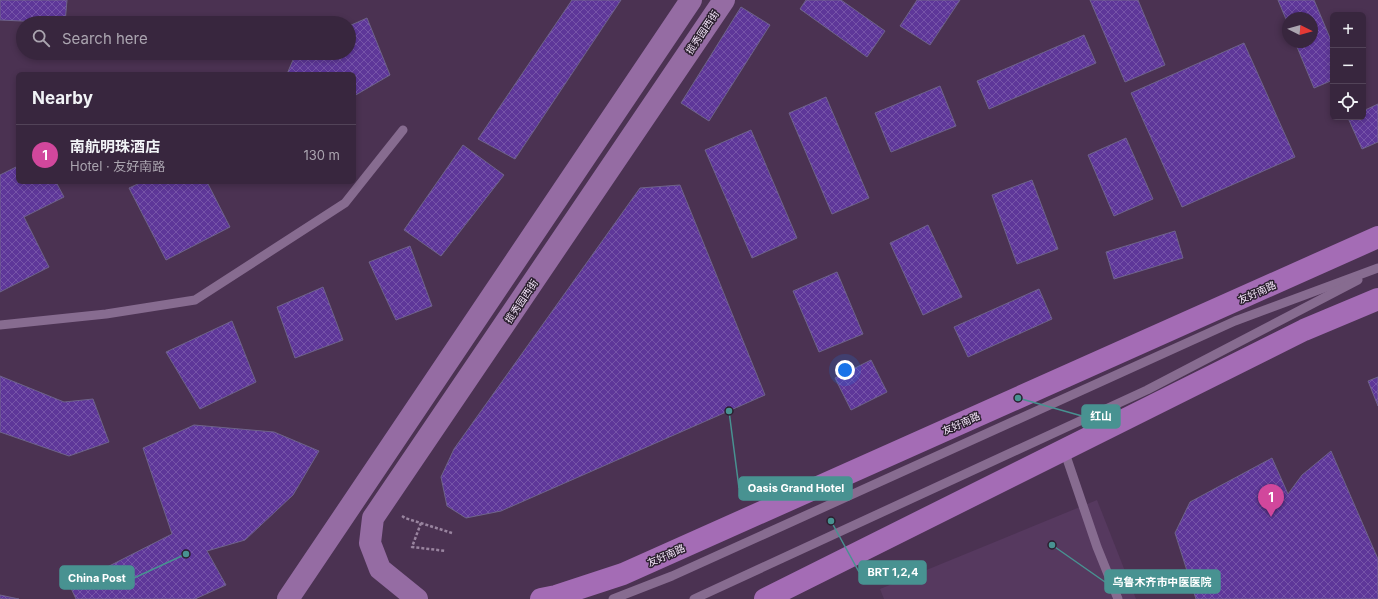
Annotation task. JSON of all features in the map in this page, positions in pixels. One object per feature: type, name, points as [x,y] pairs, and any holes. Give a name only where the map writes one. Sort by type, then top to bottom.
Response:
[{"type":"main road","name":"友好南路","points":[[541,599],[556,596],[623,574],[1378,237]]},
{"type":"main road","points":[[764,599],[1304,330],[1378,299]]},
{"type":"street","points":[[288,599],[692,0]]},
{"type":"street","name":"揽秀园西街","points":[[417,599],[380,569],[370,543],[373,518],[724,0]]},
{"type":"lane","points":[[0,325],[106,314],[195,300],[345,203],[403,130]]},
{"type":"lane","points":[[613,599],[672,576],[1235,321],[1378,269]]},
{"type":"lane","points":[[694,599],[1147,390],[1378,269]]},
{"type":"lane","points":[[1064,450],[1097,547],[1118,599]]},
{"type":"path","points":[[420,523],[412,547],[446,551]]},
{"type":"shaded area","points":[[1097,500],[1136,599],[884,599],[880,589]]},
{"type":"building","points":[[0,0],[67,0],[66,16],[16,16],[16,21],[0,20]]},
{"type":"building","points":[[572,0],[621,0],[515,159],[478,139]]},
{"type":"building","points":[[806,0],[841,0],[885,31],[867,57],[800,9]]},
{"type":"building","points":[[917,0],[960,0],[930,45],[900,26]]},
{"type":"building","points":[[1090,0],[1138,0],[1165,65],[1125,82]]},
{"type":"building","points":[[1278,0],[1314,0],[1330,38],[1330,81],[1314,88],[1297,48],[1318,48],[1318,12],[1283,12]]},
{"type":"building","points":[[741,7],[770,25],[709,121],[681,103]]},
{"type":"building","points":[[367,18],[390,75],[356,95],[356,72],[288,72],[293,60],[356,60],[356,23]]},
{"type":"building","points":[[1084,35],[1096,63],[989,109],[977,81]]},
{"type":"building","points":[[1244,43],[1295,157],[1182,207],[1131,93]]},
{"type":"building","points":[[940,86],[956,126],[891,152],[875,113]]},
{"type":"building","points":[[826,97],[869,198],[832,214],[789,113]]},
{"type":"building","points":[[1378,104],[1378,142],[1362,149],[1349,120],[1366,120],[1366,110]]},
{"type":"building","points":[[751,130],[797,238],[752,258],[705,150]]},
{"type":"building","points":[[1126,138],[1153,199],[1114,216],[1088,155]]},
{"type":"building","points":[[463,145],[504,175],[441,256],[404,230]]},
{"type":"building","points":[[16,167],[16,184],[57,184],[64,197],[24,217],[49,267],[0,292],[0,175]]},
{"type":"building","points":[[1032,180],[1058,249],[1017,264],[992,195]]},
{"type":"building","points":[[138,184],[208,184],[230,227],[166,260],[129,188]]},
{"type":"building","points":[[680,185],[765,395],[501,511],[466,518],[447,506],[441,477],[454,449],[640,188]]},
{"type":"building","points":[[928,225],[962,297],[923,315],[890,243]]},
{"type":"building","points":[[1175,231],[1183,258],[1114,279],[1106,252]]},
{"type":"building","points":[[410,246],[432,306],[396,320],[369,262]]},
{"type":"building","points":[[837,272],[863,334],[819,352],[793,291]]},
{"type":"building","points":[[323,287],[343,340],[295,358],[277,307]]},
{"type":"building","points":[[1039,289],[1052,319],[968,357],[954,327]]},
{"type":"building","points":[[232,321],[256,382],[200,409],[166,352]]},
{"type":"building","points":[[871,360],[887,392],[851,410],[835,378]]},
{"type":"building","points":[[0,376],[64,402],[93,399],[109,442],[69,456],[0,432]]},
{"type":"building","points":[[1378,377],[1378,406],[1368,381]]},
{"type":"building","points":[[194,425],[274,432],[319,451],[293,495],[245,540],[207,551],[226,585],[195,599],[76,599],[70,586],[172,534],[143,448]]},
{"type":"building","points":[[1331,451],[1378,559],[1378,599],[1196,599],[1175,533],[1190,502],[1272,458],[1288,494],[1302,475]]},
{"type":"building","points":[[0,595],[19,599],[0,599]]},
{"type":"place","name":"红山","points":[[1018,398]]},
{"type":"place","name":"Oasis Grand Hotel","points":[[729,411]]},
{"type":"place","name":"南航明珠酒店","points":[[1271,517]]},
{"type":"place","name":"BRT 1,2,4","points":[[831,521]]},
{"type":"place","name":"乌鲁木齐市中医医院","points":[[1052,545]]},
{"type":"place","name":"China Post","points":[[186,554]]}]
